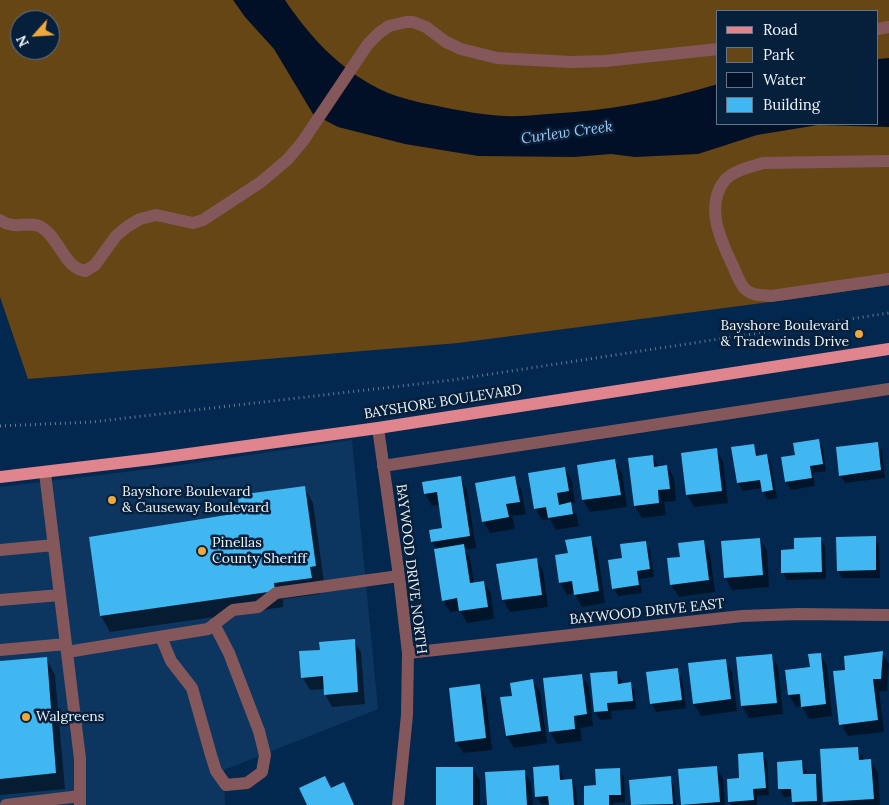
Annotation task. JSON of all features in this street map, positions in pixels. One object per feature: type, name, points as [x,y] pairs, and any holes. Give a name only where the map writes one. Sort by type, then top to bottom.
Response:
[{"type":"main road","name":"BAYSHORE BOULEVARD","points":[[0,478],[152,460],[378,428],[889,349]]},
{"type":"street","points":[[0,220],[14,226],[40,226],[52,236],[74,267],[88,270],[98,261],[116,236],[133,223],[156,215],[193,223],[203,220],[271,174],[288,159],[303,141],[366,48],[384,29],[406,22],[426,27],[461,49],[497,58],[571,62],[605,61],[716,49]]},
{"type":"street","points":[[889,161],[763,163],[743,169],[727,178],[718,190],[715,211],[720,238],[736,272],[745,289],[755,295],[771,296],[889,279]]},
{"type":"street","points":[[383,466],[889,389]]},
{"type":"street","name":"BAYWOOD DRIVE NORTH","points":[[378,428],[408,653],[407,715],[398,805]]},
{"type":"street","points":[[6,805],[80,800],[80,759],[45,473]]},
{"type":"street","points":[[0,550],[54,545]]},
{"type":"street","points":[[0,650],[66,648],[161,637],[208,629],[233,610],[258,607],[276,593],[399,576]]},
{"type":"street","points":[[0,600],[60,595]]},
{"type":"street","name":"BAYWOOD DRIVE EAST","points":[[408,653],[742,616],[798,614],[889,615]]},
{"type":"street","points":[[161,637],[171,661],[192,688],[216,771],[226,785],[247,783],[262,772],[265,756],[258,731],[232,662],[214,624]]},
{"type":"path","points":[[0,426],[92,422],[452,380],[889,313]]},
{"type":"shaded area","points":[[352,440],[378,709],[224,770],[225,805],[0,805],[0,487],[174,466]]},
{"type":"green space","points":[[0,0],[889,0],[889,285],[458,343],[28,379],[0,297]]},
{"type":"water","name":"Curlew Creek","points":[[233,0],[285,0],[312,36],[323,47],[345,67],[370,84],[405,98],[473,113],[526,116],[612,108],[716,85],[716,125],[818,125],[757,135],[698,154],[635,157],[611,154],[574,157],[478,156],[405,144],[338,127],[313,114],[274,49],[245,17]]},
{"type":"water","points":[[889,58],[889,127],[818,125],[879,125],[879,59]]},
{"type":"building","points":[[819,439],[823,464],[810,466],[812,478],[785,482],[781,457],[795,455],[793,443]]},
{"type":"building","points":[[878,442],[881,470],[839,476],[836,447]]},
{"type":"building","points":[[754,444],[756,456],[767,454],[773,490],[762,492],[760,480],[737,483],[731,447]]},
{"type":"building","points":[[717,448],[722,491],[686,495],[681,453]]},
{"type":"building","points":[[653,455],[654,467],[667,465],[670,489],[658,490],[659,503],[634,506],[628,458]]},
{"type":"building","points":[[615,459],[621,495],[582,500],[577,465]]},
{"type":"building","points":[[565,467],[569,491],[557,493],[559,505],[571,502],[573,514],[548,518],[546,507],[534,509],[528,473]]},
{"type":"building","points":[[461,476],[470,536],[431,542],[429,530],[442,528],[437,492],[424,494],[422,482]]},
{"type":"building","points":[[515,476],[520,502],[506,504],[509,517],[482,522],[475,483]]},
{"type":"building","name":"Pinellas County Sheriff","points":[[305,486],[316,566],[310,567],[312,578],[274,583],[275,591],[100,616],[89,537],[239,513],[238,495]]},
{"type":"building","points":[[591,536],[599,591],[574,595],[572,581],[559,583],[555,555],[568,553],[565,540]]},
{"type":"building","points":[[876,536],[876,570],[837,571],[836,537]]},
{"type":"building","points":[[821,537],[822,572],[781,573],[781,550],[794,549],[794,538]]},
{"type":"building","points":[[760,538],[763,575],[724,578],[721,541]]},
{"type":"building","points":[[704,540],[709,580],[670,585],[667,558],[680,557],[678,543]]},
{"type":"building","points":[[646,541],[650,569],[637,571],[639,585],[612,589],[608,560],[622,558],[620,544]]},
{"type":"building","points":[[464,544],[470,583],[484,581],[488,607],[459,611],[457,598],[442,601],[434,549]]},
{"type":"building","points":[[537,558],[542,595],[502,600],[496,564]]},
{"type":"building","points":[[355,639],[358,692],[324,695],[323,676],[301,678],[299,651],[320,650],[319,642]]},
{"type":"building","points":[[883,651],[881,679],[873,679],[878,720],[839,725],[833,671],[845,670],[844,656]]},
{"type":"building","points":[[821,653],[826,704],[801,707],[800,694],[788,695],[785,670],[810,667],[808,654]]},
{"type":"building","points":[[772,654],[777,703],[741,706],[736,657]]},
{"type":"building","name":"Walgreens","points":[[47,657],[56,773],[0,779],[0,661]]},
{"type":"building","points":[[726,659],[731,699],[693,704],[688,663]]},
{"type":"building","points":[[678,668],[682,700],[650,704],[646,672]]},
{"type":"building","points":[[617,671],[618,684],[631,682],[633,701],[607,703],[608,711],[594,712],[590,673]]},
{"type":"building","points":[[582,674],[587,714],[574,716],[575,729],[549,732],[543,678]]},
{"type":"building","points":[[533,679],[541,731],[506,736],[500,697],[512,696],[510,683]]},
{"type":"building","points":[[480,684],[486,738],[455,742],[449,688]]},
{"type":"building","points":[[858,747],[859,760],[871,759],[874,799],[823,802],[820,749]]},
{"type":"building","points":[[763,752],[766,788],[753,789],[754,800],[728,802],[727,779],[739,778],[738,754]]},
{"type":"building","points":[[802,760],[803,774],[816,774],[817,801],[792,802],[791,789],[778,789],[777,762]]},
{"type":"building","points":[[559,765],[560,780],[572,779],[574,805],[549,805],[548,796],[535,797],[533,767]]},
{"type":"building","points":[[717,766],[720,802],[681,805],[678,769]]},
{"type":"building","points":[[436,767],[473,767],[473,805],[436,805]]},
{"type":"building","points":[[620,768],[621,795],[609,795],[609,805],[584,805],[584,786],[596,785],[595,769]]},
{"type":"building","points":[[525,770],[527,805],[487,805],[485,772]]},
{"type":"building","points":[[325,776],[331,788],[344,782],[354,805],[307,805],[299,788]]},
{"type":"building","points":[[671,776],[673,804],[631,805],[629,780]]},
{"type":"place","name":"Bayshore Boulevard & Tradewinds Drive","points":[[859,334]]},
{"type":"place","name":"Bayshore Boulevard & Causeway Boulevard","points":[[112,500]]},
{"type":"place","name":"Pinellas County Sheriff","points":[[202,551]]},
{"type":"place","name":"Walgreens","points":[[26,717]]}]
